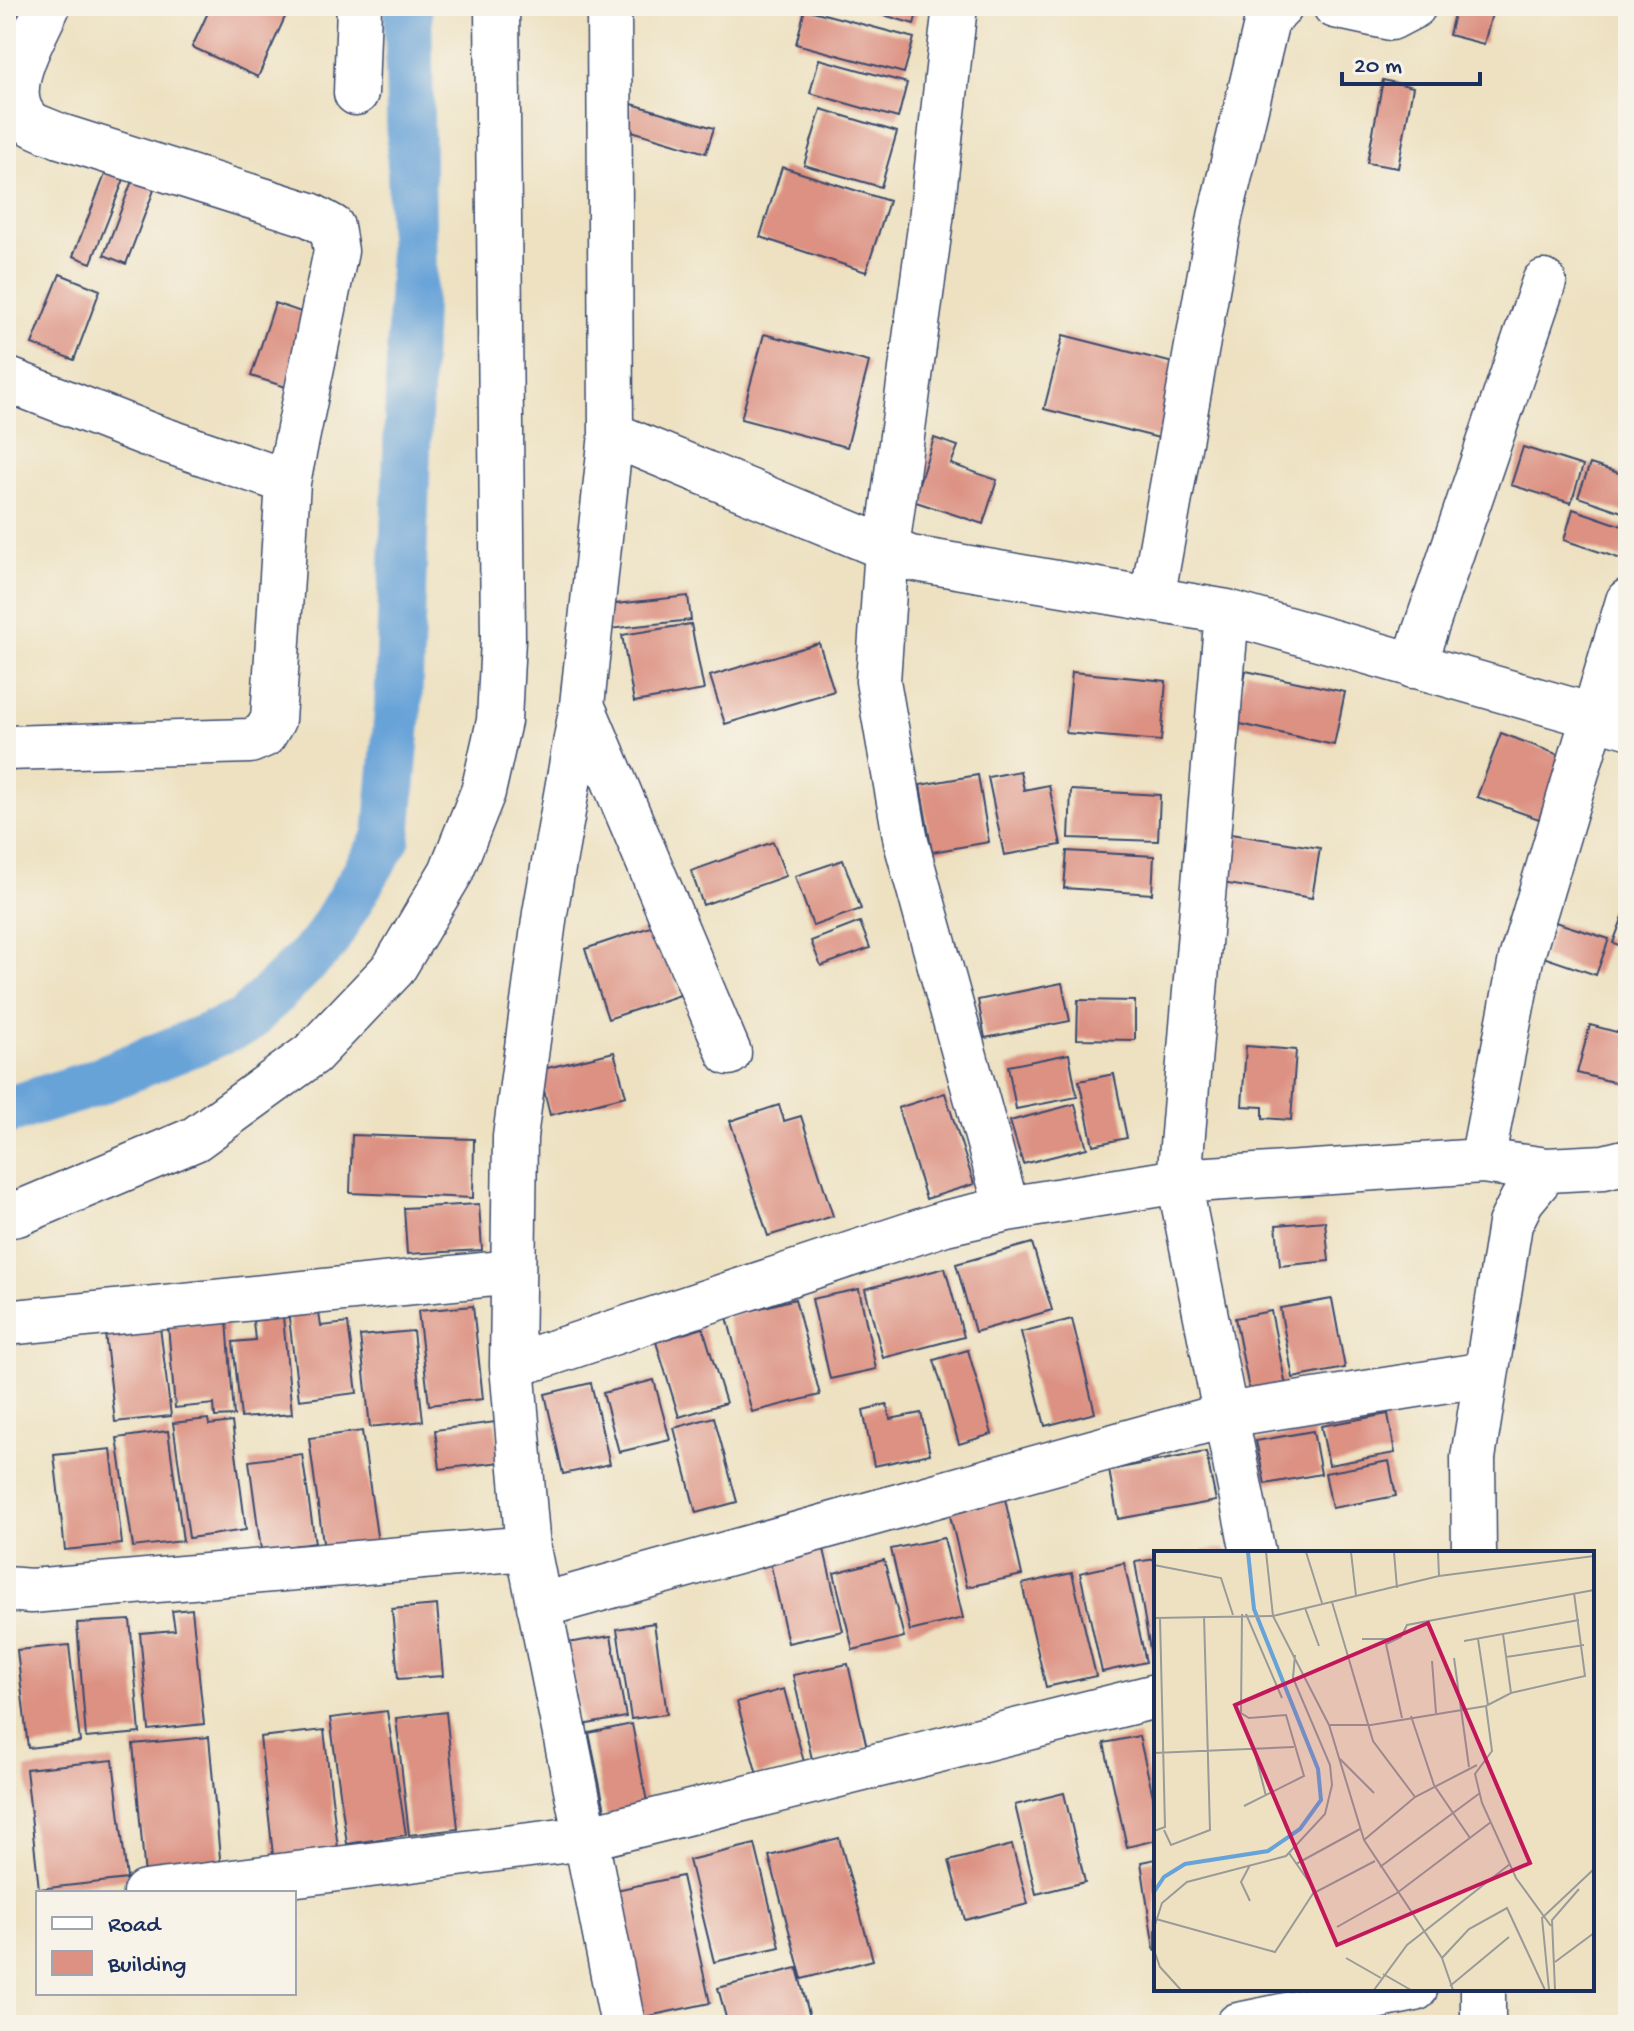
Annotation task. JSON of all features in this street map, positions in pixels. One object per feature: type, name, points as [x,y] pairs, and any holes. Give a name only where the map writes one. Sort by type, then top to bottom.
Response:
[{"type":"street","points":[[6,748],[250,741],[264,735],[273,720],[288,482],[336,251],[332,227],[310,215],[60,136],[27,120],[16,100],[16,80],[48,6]]},
{"type":"street","points":[[356,93],[359,6]]},
{"type":"street","points":[[6,1216],[195,1139],[312,1054],[394,968],[451,872],[486,778],[499,721],[503,639],[497,6]]},
{"type":"street","points":[[609,6],[611,434],[582,705],[545,913],[515,1137],[512,1366],[528,1548],[623,2025]]},
{"type":"street","points":[[955,6],[931,220],[887,548],[878,681],[906,842],[1007,1209]]},
{"type":"street","points":[[1152,599],[1220,217],[1267,20],[1281,6]]},
{"type":"street","points":[[1335,6],[1391,18],[1414,6]]},
{"type":"street","points":[[1413,666],[1544,282]]},
{"type":"street","points":[[6,379],[147,434],[288,482]]},
{"type":"street","points":[[611,434],[910,558],[1227,612],[1610,722]]},
{"type":"street","points":[[1482,1161],[1521,959],[1610,722],[1628,601]]},
{"type":"street","points":[[1227,612],[1179,1181],[1253,1551]]},
{"type":"street","points":[[582,705],[729,1053]]},
{"type":"street","points":[[512,1366],[945,1223],[1007,1209],[1179,1181],[1482,1161],[1547,1170],[1604,1167],[1628,1161]]},
{"type":"street","points":[[1474,1551],[1473,1458],[1510,1224],[1522,1200],[1547,1170]]},
{"type":"street","points":[[6,1323],[513,1272]]},
{"type":"street","points":[[539,1606],[1226,1415],[1486,1374]]},
{"type":"street","points":[[6,1589],[47,1590],[528,1548]]},
{"type":"street","points":[[161,1891],[586,1838],[1154,1696]]},
{"type":"street","points":[[1238,2025],[1405,1991]]},
{"type":"street","points":[[1483,1991],[1483,2025]]},
{"type":"building","points":[[211,6],[290,6],[258,77],[192,47]]},
{"type":"building","points":[[853,6],[919,6],[914,24]]},
{"type":"building","points":[[1456,6],[1494,6],[1484,44],[1449,35]]},
{"type":"building","points":[[805,9],[914,38],[904,73],[796,44]]},
{"type":"building","points":[[819,59],[907,83],[898,118],[810,93]]},
{"type":"building","points":[[1383,80],[1413,87],[1398,168],[1367,163]]},
{"type":"building","points":[[632,104],[714,128],[706,153],[625,129]]},
{"type":"building","points":[[821,109],[897,132],[881,187],[804,165]]},
{"type":"building","points":[[108,167],[126,174],[91,263],[73,256]]},
{"type":"building","points":[[782,167],[889,201],[866,272],[760,237]]},
{"type":"building","points":[[135,173],[157,182],[126,264],[104,255]]},
{"type":"building","points":[[60,274],[100,290],[74,360],[32,344]]},
{"type":"building","points":[[275,303],[310,315],[286,387],[251,376]]},
{"type":"building","points":[[764,334],[869,362],[847,447],[741,419]]},
{"type":"building","points":[[1063,335],[1181,365],[1163,439],[1044,409]]},
{"type":"building","points":[[934,438],[958,446],[951,464],[997,480],[983,524],[913,501]]},
{"type":"building","points":[[1523,447],[1583,466],[1571,503],[1511,485]]},
{"type":"building","points":[[1590,464],[1628,476],[1628,514],[1578,497]]},
{"type":"building","points":[[1573,509],[1628,528],[1621,559],[1564,540]]},
{"type":"building","points":[[688,596],[691,620],[609,629],[607,605]]},
{"type":"building","points":[[691,624],[704,690],[634,702],[622,635]]},
{"type":"building","points":[[819,643],[834,691],[725,724],[710,676]]},
{"type":"building","points":[[1246,671],[1345,692],[1334,745],[1236,723]]},
{"type":"building","points":[[1072,672],[1166,681],[1161,741],[1066,733]]},
{"type":"building","points":[[1501,733],[1562,756],[1539,819],[1477,797]]},
{"type":"building","points":[[1020,771],[1024,790],[1049,785],[1061,845],[1004,855],[988,777]]},
{"type":"building","points":[[978,775],[989,842],[932,852],[920,785]]},
{"type":"building","points":[[1071,790],[1160,795],[1158,841],[1069,838]]},
{"type":"building","points":[[1224,833],[1320,848],[1312,898],[1216,882]]},
{"type":"building","points":[[773,842],[786,876],[703,905],[691,871]]},
{"type":"building","points":[[1067,851],[1154,856],[1152,894],[1064,888]]},
{"type":"building","points":[[843,860],[861,909],[813,926],[795,876]]},
{"type":"building","points":[[1628,903],[1628,948],[1613,943]]},
{"type":"building","points":[[860,922],[870,948],[821,966],[811,941]]},
{"type":"building","points":[[1555,922],[1609,939],[1596,975],[1543,957]]},
{"type":"building","points":[[656,925],[680,995],[608,1019],[585,949]]},
{"type":"building","points":[[1062,983],[1070,1021],[985,1038],[978,1000]]},
{"type":"building","points":[[1078,1000],[1135,1001],[1135,1040],[1077,1039]]},
{"type":"building","points":[[1590,1025],[1628,1035],[1625,1085],[1577,1073]]},
{"type":"building","points":[[1246,1046],[1296,1050],[1291,1120],[1263,1118],[1263,1107],[1242,1106]]},
{"type":"building","points":[[614,1052],[626,1096],[550,1115],[539,1070]]},
{"type":"building","points":[[1069,1054],[1077,1097],[1016,1109],[1008,1066]]},
{"type":"building","points":[[1114,1074],[1127,1138],[1093,1145],[1079,1081]]},
{"type":"building","points":[[945,1093],[974,1184],[926,1199],[898,1108]]},
{"type":"building","points":[[1075,1104],[1087,1148],[1023,1164],[1010,1121]]},
{"type":"building","points":[[779,1105],[784,1121],[801,1116],[833,1216],[768,1236],[730,1121]]},
{"type":"building","points":[[352,1135],[474,1139],[473,1198],[350,1193]]},
{"type":"building","points":[[479,1204],[482,1250],[407,1254],[404,1208]]},
{"type":"building","points":[[1325,1221],[1329,1261],[1280,1266],[1276,1225]]},
{"type":"building","points":[[1032,1243],[1052,1310],[975,1332],[956,1264]]},
{"type":"building","points":[[945,1268],[964,1337],[883,1358],[865,1289]]},
{"type":"building","points":[[859,1289],[876,1369],[830,1379],[812,1299]]},
{"type":"building","points":[[795,1299],[820,1395],[752,1412],[727,1317]]},
{"type":"building","points":[[1332,1299],[1345,1368],[1293,1378],[1280,1308]]},
{"type":"building","points":[[473,1306],[483,1399],[429,1405],[418,1311]]},
{"type":"building","points":[[318,1307],[321,1326],[348,1323],[357,1393],[299,1400],[288,1310]]},
{"type":"building","points":[[1271,1311],[1286,1386],[1250,1394],[1235,1318]]},
{"type":"building","points":[[283,1317],[292,1414],[241,1418],[233,1342],[255,1340],[253,1321]]},
{"type":"building","points":[[1072,1319],[1095,1413],[1045,1426],[1021,1332]]},
{"type":"building","points":[[227,1320],[234,1416],[215,1417],[214,1404],[175,1408],[168,1325]]},
{"type":"building","points":[[160,1327],[171,1416],[115,1422],[105,1333]]},
{"type":"building","points":[[703,1328],[726,1403],[679,1417],[656,1342]]},
{"type":"building","points":[[413,1331],[423,1421],[370,1427],[360,1336]]},
{"type":"building","points":[[968,1350],[992,1434],[959,1444],[934,1360]]},
{"type":"building","points":[[654,1380],[670,1440],[619,1452],[603,1393]]},
{"type":"building","points":[[591,1383],[610,1464],[563,1474],[545,1394]]},
{"type":"building","points":[[887,1404],[890,1419],[921,1413],[930,1454],[874,1466],[863,1410]]},
{"type":"building","points":[[1388,1414],[1395,1453],[1329,1465],[1321,1426]]},
{"type":"building","points":[[714,1417],[737,1502],[696,1513],[674,1428]]},
{"type":"building","points":[[208,1419],[209,1425],[232,1422],[246,1530],[189,1538],[173,1423]]},
{"type":"building","points":[[495,1422],[501,1462],[440,1469],[435,1430]]},
{"type":"building","points":[[168,1431],[183,1541],[133,1547],[117,1438]]},
{"type":"building","points":[[362,1431],[378,1543],[324,1550],[309,1438]]},
{"type":"building","points":[[1313,1431],[1321,1474],[1265,1484],[1256,1441]]},
{"type":"building","points":[[111,1449],[122,1544],[65,1550],[54,1455]]},
{"type":"building","points":[[1206,1452],[1216,1501],[1118,1519],[1109,1470]]},
{"type":"building","points":[[302,1454],[315,1543],[261,1550],[249,1461]]},
{"type":"building","points":[[1389,1461],[1396,1496],[1332,1508],[1325,1473]]},
{"type":"building","points":[[1005,1499],[1022,1575],[967,1587],[949,1511]]},
{"type":"building","points":[[944,1538],[963,1618],[910,1631],[891,1549]]},
{"type":"building","points":[[823,1545],[843,1631],[788,1643],[769,1557]]},
{"type":"building","points":[[1154,1559],[1152,1661],[1135,1562]]},
{"type":"building","points":[[884,1560],[904,1637],[853,1650],[834,1573]]},
{"type":"building","points":[[1124,1563],[1146,1662],[1102,1672],[1080,1573]]},
{"type":"building","points":[[1072,1573],[1096,1676],[1046,1687],[1022,1584]]},
{"type":"building","points":[[437,1605],[443,1676],[398,1679],[392,1609]]},
{"type":"building","points":[[192,1609],[204,1724],[149,1730],[140,1633],[175,1630],[172,1611]]},
{"type":"building","points":[[130,1620],[140,1733],[86,1738],[77,1623]]},
{"type":"building","points":[[654,1623],[667,1714],[631,1719],[617,1629]]},
{"type":"building","points":[[611,1636],[626,1717],[582,1725],[567,1643]]},
{"type":"building","points":[[69,1645],[80,1742],[28,1748],[17,1650]]},
{"type":"building","points":[[848,1664],[867,1748],[812,1759],[793,1675]]},
{"type":"building","points":[[784,1689],[804,1762],[757,1775],[737,1702]]},
{"type":"building","points":[[387,1711],[406,1835],[347,1844],[330,1718]]},
{"type":"building","points":[[446,1712],[458,1829],[409,1835],[396,1718]]},
{"type":"building","points":[[632,1724],[648,1807],[606,1815],[589,1733]]},
{"type":"building","points":[[324,1730],[339,1857],[274,1864],[260,1737]]},
{"type":"building","points":[[1139,1736],[1154,1800],[1154,1840],[1127,1847],[1104,1743]]},
{"type":"building","points":[[209,1737],[222,1880],[146,1887],[133,1744]]},
{"type":"building","points":[[113,1760],[127,1879],[39,1889],[26,1769]]},
{"type":"building","points":[[1064,1793],[1085,1882],[1036,1894],[1015,1805]]},
{"type":"building","points":[[839,1838],[873,1960],[802,1979],[769,1856]]},
{"type":"building","points":[[755,1844],[780,1947],[714,1962],[689,1860]]},
{"type":"building","points":[[1012,1845],[1028,1904],[965,1920],[949,1861]]},
{"type":"building","points":[[1154,1859],[1154,1950],[1141,1862]]},
{"type":"building","points":[[682,1876],[710,2003],[644,2017],[616,1890]]},
{"type":"building","points":[[797,1968],[812,2025],[728,2025],[718,1988]]},
{"type":"building","points":[[723,2018],[725,2025],[698,2025],[698,2024]]},
{"type":"waterway","points":[[6,1111],[86,1086],[244,1022],[324,943],[387,837],[398,710],[413,276],[408,6]]}]
